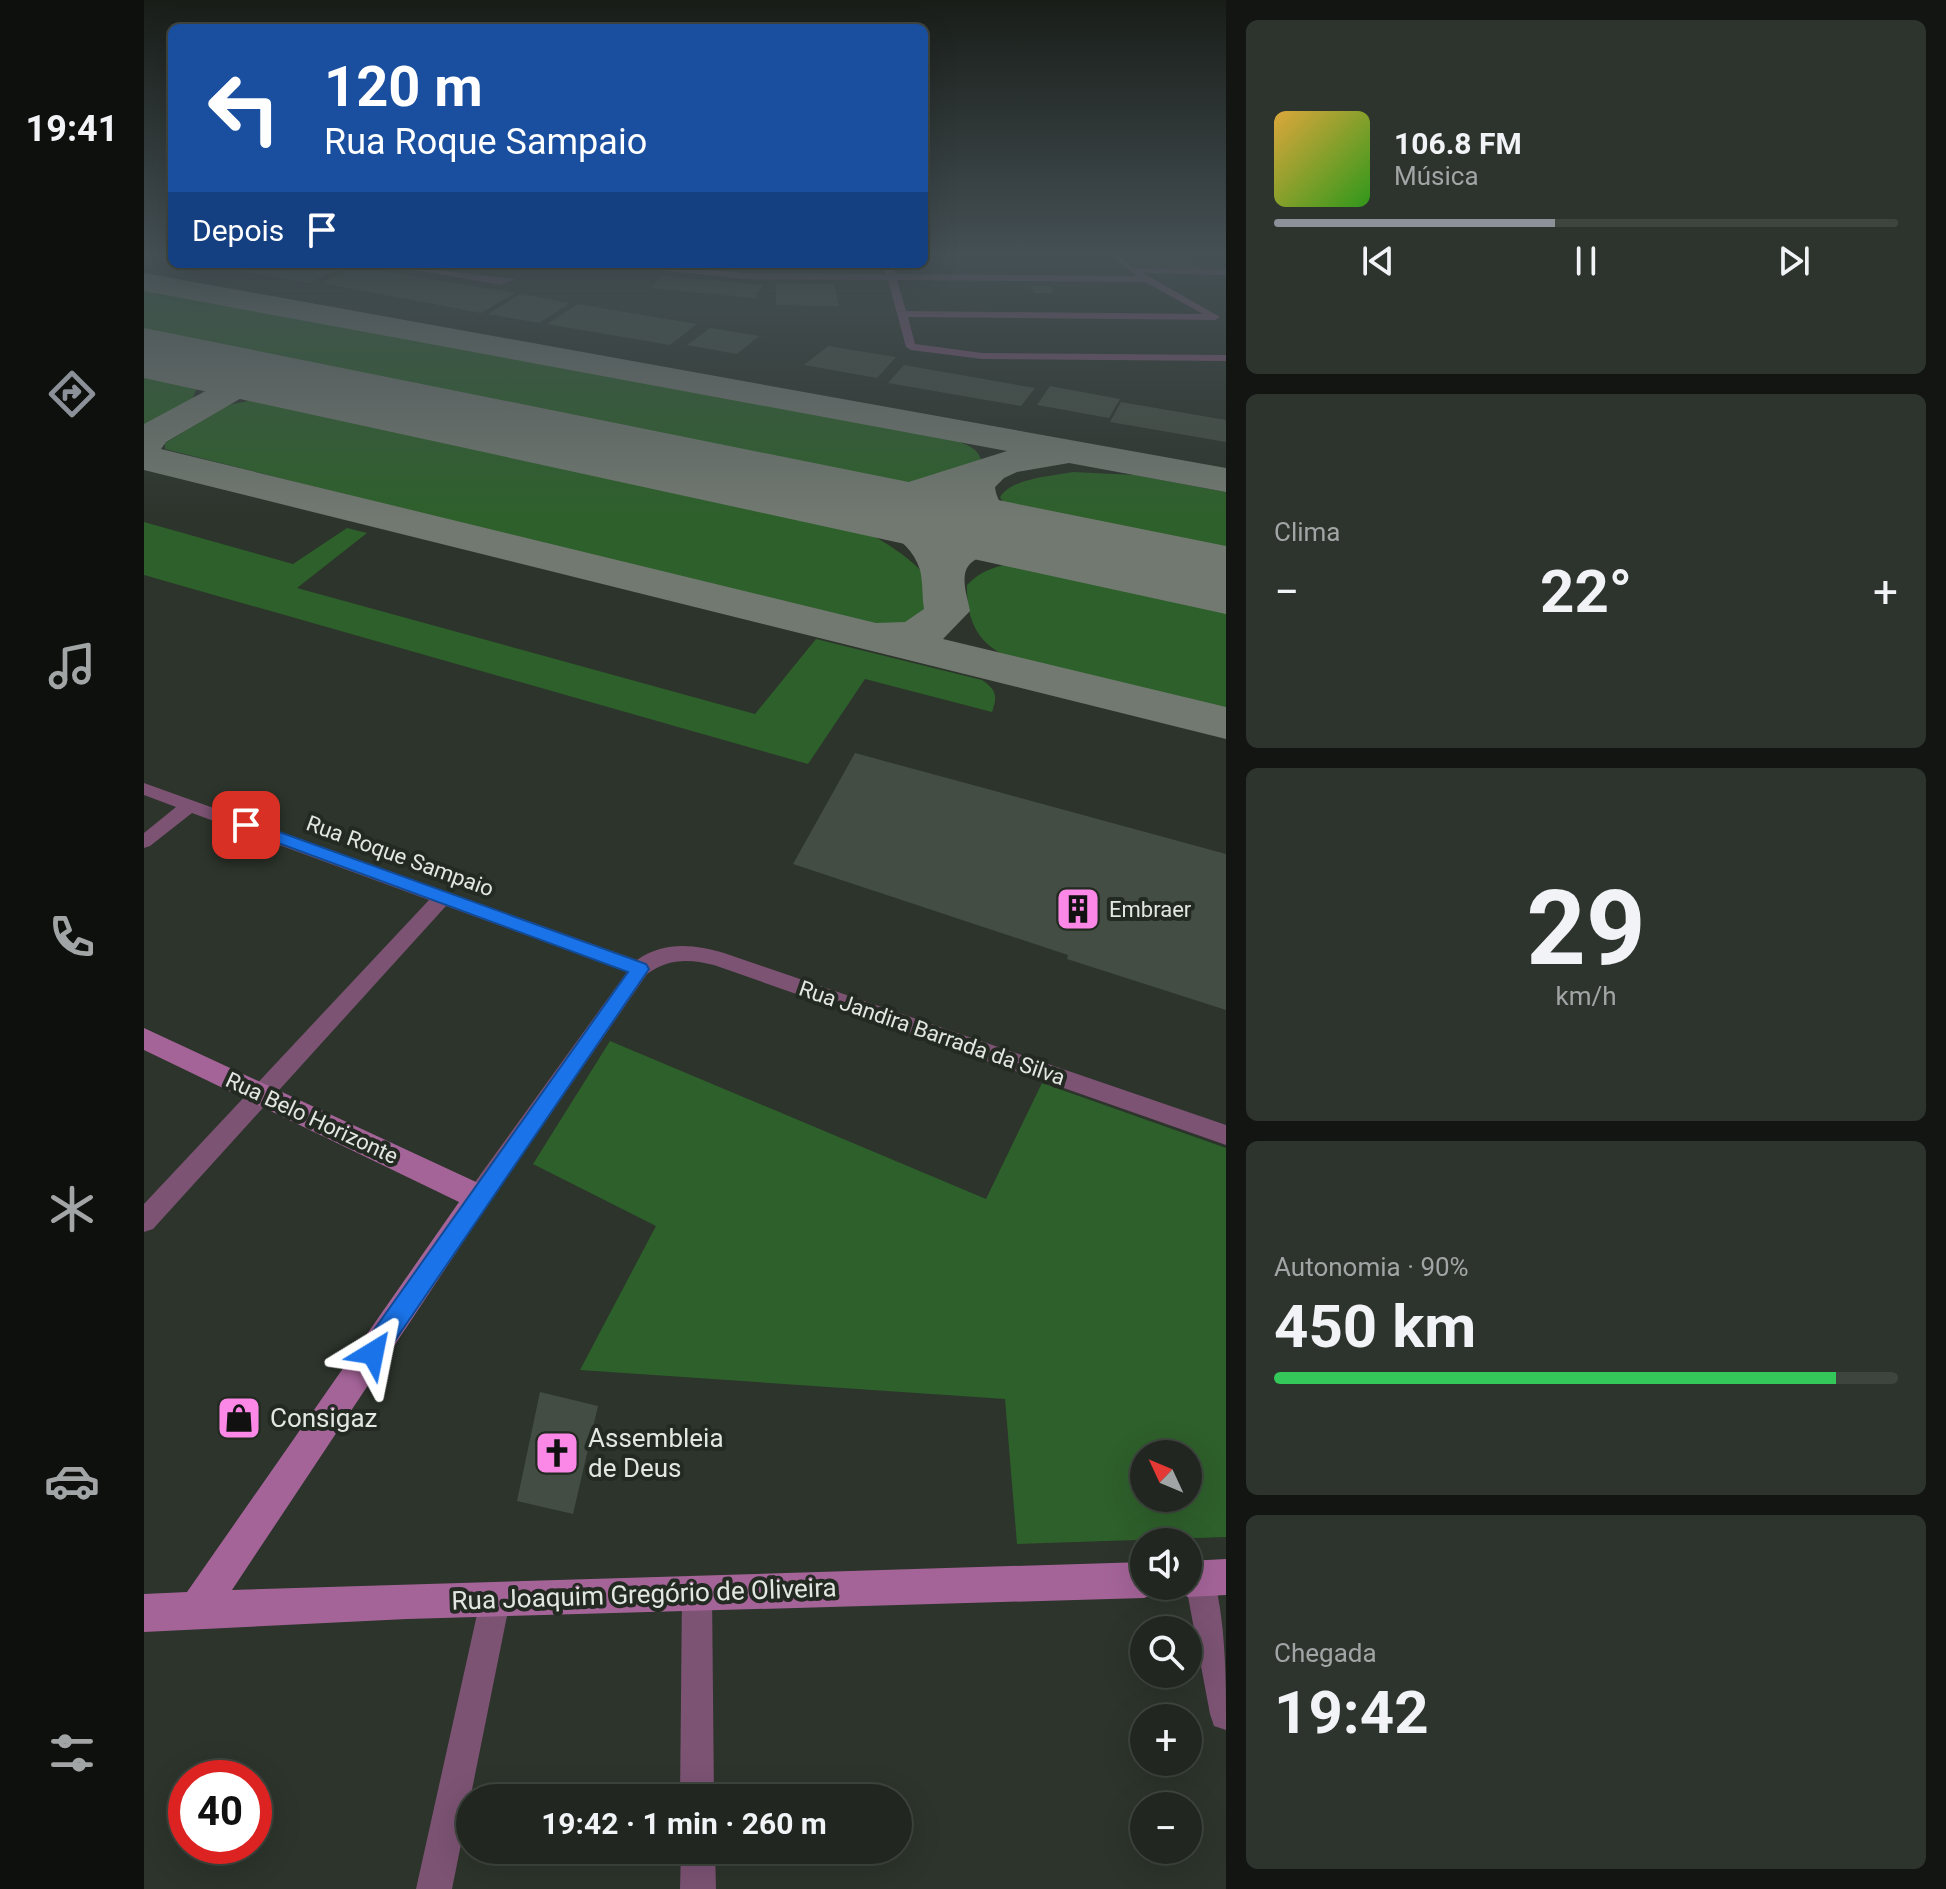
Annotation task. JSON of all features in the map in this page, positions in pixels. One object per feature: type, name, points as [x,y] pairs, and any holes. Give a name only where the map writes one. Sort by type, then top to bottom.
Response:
[{"type":"street","points":[[910,343],[911,347],[982,356],[1226,358]]},
{"type":"street","name":"Rua Roque Sampaio","points":[[144,789],[640,969]]},
{"type":"street","points":[[144,842],[190,805]]},
{"type":"street","points":[[144,1221],[443,897]]},
{"type":"street","name":"Rua Jandira Barrada da Silva","points":[[640,969],[660,955],[688,952],[717,958],[1226,1135]]},
{"type":"street","points":[[196,1612],[479,1197],[640,969]]},
{"type":"street","name":"Rua Belo Horizonte","points":[[144,1038],[479,1197]]},
{"type":"street","points":[[1205,1578],[1226,1714]]},
{"type":"street","name":"Rua Joaquim Gregório de Oliveira","points":[[144,1613],[407,1601],[495,1601],[1130,1580]]},
{"type":"street","points":[[697,1593],[697,1784]]},
{"type":"street","points":[[434,1889],[495,1601]]},
{"type":"street","points":[[698,1864],[698,1889]]},
{"type":"green space","points":[[150,343],[437,343],[957,441],[970,446],[981,458],[982,463],[971,471],[945,482],[903,491],[876,491]]},
{"type":"green space","points":[[144,370],[199,382],[192,400],[144,428]]},
{"type":"green space","points":[[268,397],[846,521],[895,549],[918,568],[934,592],[934,614],[910,628],[881,630],[165,449],[165,443],[228,405]]},
{"type":"green space","points":[[1073,472],[1135,475],[1226,492],[1226,566],[1046,528],[1020,517],[1000,497],[1023,482]]},
{"type":"green space","points":[[144,522],[293,564],[347,528],[367,533],[297,588],[755,714],[816,639],[982,680],[993,690],[995,701],[992,712],[865,679],[808,764],[144,575]]},
{"type":"green space","points":[[1035,560],[1226,601],[1226,714],[1035,667],[993,649],[976,630],[971,618],[967,585],[990,569]]},
{"type":"green space","points":[[610,1041],[986,1199],[1042,1083],[1226,1148],[1226,1537],[1202,1538],[1202,1528],[1130,1528],[1130,1540],[1017,1544],[1005,1399],[580,1370],[656,1226],[533,1164]]},
{"type":"building","points":[[689,343],[750,343],[737,354],[687,345]]},
{"type":"building","points":[[828,346],[896,357],[877,378],[804,365]]},
{"type":"building","points":[[904,365],[1035,388],[1021,406],[888,383]]},
{"type":"building","points":[[1050,386],[1120,399],[1109,418],[1037,405]]},
{"type":"building","points":[[1121,402],[1226,420],[1226,442],[1110,422]]},
{"type":"building","name":"Embraer","points":[[855,753],[1226,854],[1226,1010],[1067,959],[1068,955],[793,864]]},
{"type":"building","name":"Assembleia de Deus","points":[[540,1392],[598,1406],[573,1514],[517,1501]]},
{"type":"taxiway","points":[[478,343],[1226,480]]},
{"type":"taxiway","points":[[144,443],[153,434],[241,386],[245,382],[238,373]]},
{"type":"taxiway","points":[[144,452],[145,456],[157,462],[1226,723]]},
{"type":"taxiway","points":[[879,637],[917,634],[939,620],[947,611],[943,574],[949,558],[963,548],[982,542],[1004,541],[1084,550],[1011,530],[990,517],[976,499],[975,487],[980,477],[990,470],[1018,460],[1057,454]]},
{"type":"taxiway","points":[[943,572],[924,542],[901,523],[841,499],[899,498],[986,471]]},
{"type":"runway","points":[[144,353],[1226,580]]},
{"type":"place","name":"Embraer","points":[[1078,909]]},
{"type":"place","name":"Consigaz","points":[[239,1418]]},
{"type":"place","name":"Assembleia de Deus","points":[[557,1453]]},
{"type":"route","points":[[246,825],[640,969],[373,1353]]}]
